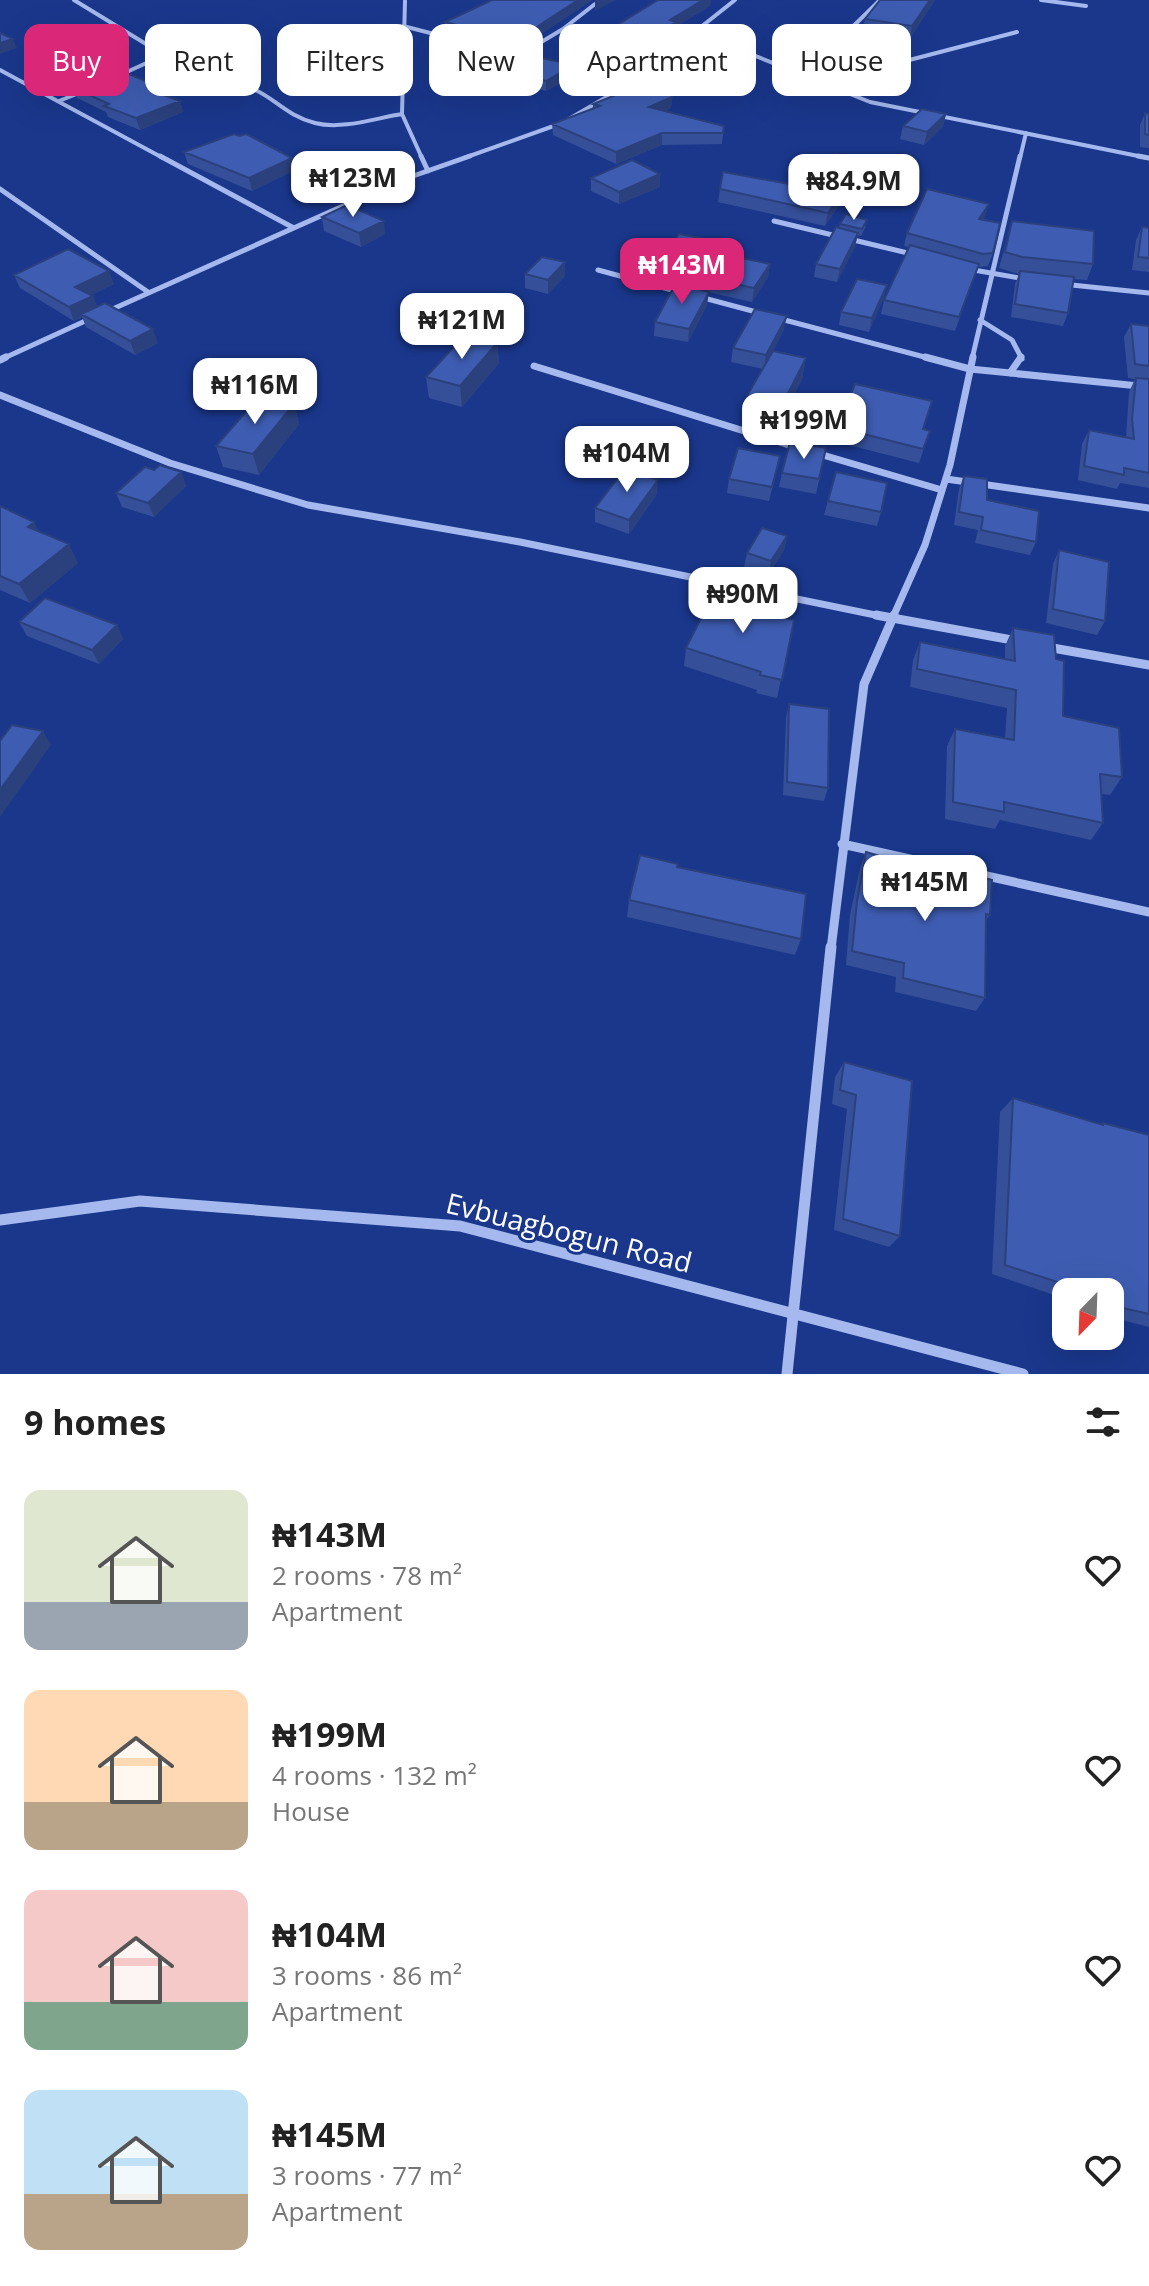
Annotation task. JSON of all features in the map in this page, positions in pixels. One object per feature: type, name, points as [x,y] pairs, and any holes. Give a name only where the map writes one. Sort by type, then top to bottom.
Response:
[{"type":"street","points":[[74,0],[113,24]]},
{"type":"street","points":[[403,24],[406,0]]},
{"type":"street","points":[[706,24],[735,0]]},
{"type":"street","points":[[855,24],[880,0]]},
{"type":"street","points":[[1041,0],[1086,6]]},
{"type":"street","points":[[543,41],[595,4]]},
{"type":"street","points":[[911,60],[1017,32]]},
{"type":"street","points":[[129,34],[164,55],[129,71]]},
{"type":"street","points":[[0,70],[292,227]]},
{"type":"street","points":[[261,91],[316,124],[402,114]]},
{"type":"street","points":[[59,101],[71,96]]},
{"type":"street","points":[[402,96],[402,114],[428,171]]},
{"type":"street","points":[[0,360],[292,227],[428,171],[562,123],[608,96]]},
{"type":"street","points":[[855,96],[870,102],[1149,158]]},
{"type":"street","points":[[787,1374],[842,844],[864,684],[925,545],[946,479],[990,276],[1026,133]]},
{"type":"street","points":[[0,189],[148,292]]},
{"type":"street","points":[[774,221],[918,255]]},
{"type":"street","points":[[961,267],[990,276],[1033,280]]},
{"type":"street","points":[[598,270],[970,369],[1149,387]]},
{"type":"street","points":[[1048,282],[1149,293]]},
{"type":"street","points":[[980,320],[1009,338],[1021,350],[1022,360],[1010,373]]},
{"type":"street","points":[[534,366],[942,490]]},
{"type":"street","points":[[0,395],[170,463],[308,505],[520,542],[893,619],[1028,643]]},
{"type":"street","points":[[946,479],[1149,508]]},
{"type":"street","points":[[1043,646],[1149,665]]},
{"type":"street","points":[[842,844],[1149,912]]},
{"type":"street","name":"Evbuagbogun Road","points":[[0,1220],[140,1201],[460,1226],[1023,1374]]},
{"type":"building","points":[[492,0],[578,0],[541,24],[445,22]]},
{"type":"building","points":[[658,0],[703,0],[670,20],[676,22],[673,24],[619,24]]},
{"type":"building","points":[[880,0],[930,0],[912,26],[865,19]]},
{"type":"building","points":[[0,33],[13,39],[0,43]]},
{"type":"building","points":[[543,58],[559,62],[559,74],[543,80]]},
{"type":"building","points":[[129,74],[145,81],[145,96],[166,96],[180,101],[136,118],[104,106],[109,104],[92,96],[129,96]]},
{"type":"building","points":[[613,96],[672,96],[649,107],[724,126],[723,133],[662,133],[616,152],[552,124],[600,106],[593,104]]},
{"type":"building","points":[[922,109],[946,114],[927,132],[903,126]]},
{"type":"building","points":[[1145,113],[1149,114],[1149,135],[1145,134]]},
{"type":"building","points":[[234,134],[246,134],[292,158],[249,178],[184,152]]},
{"type":"building","points":[[836,154],[863,160],[828,213],[720,189],[723,172],[811,188]]},
{"type":"building","points":[[632,160],[660,174],[619,192],[591,178]]},
{"type":"building","points":[[927,189],[989,204],[979,219],[1000,223],[993,253],[983,254],[907,233]]},
{"type":"building","points":[[347,205],[384,221],[359,233],[322,217]]},
{"type":"building","points":[[846,214],[867,220],[862,229],[840,224]]},
{"type":"building","points":[[1012,221],[1094,231],[1093,264],[1022,257],[1005,252]]},
{"type":"building","points":[[836,227],[858,233],[840,269],[816,264]]},
{"type":"building","points":[[1142,227],[1149,228],[1149,258],[1138,257]]},
{"type":"building","points":[[679,234],[701,238],[695,248],[770,264],[754,288],[682,273],[686,266],[660,260]]},
{"type":"building","points":[[910,245],[979,264],[959,317],[884,300]]},
{"type":"building","points":[[68,249],[109,271],[75,287],[93,296],[69,307],[14,275]]},
{"type":"building","points":[[542,257],[565,262],[548,280],[525,274]]},
{"type":"building","points":[[1020,271],[1074,277],[1068,313],[1015,304]]},
{"type":"building","points":[[857,279],[887,285],[872,318],[841,312]]},
{"type":"building","points":[[676,283],[709,292],[689,329],[655,322]]},
{"type":"building","points":[[105,303],[153,329],[130,341],[81,314]]},
{"type":"building","points":[[755,309],[787,316],[766,355],[733,348]]},
{"type":"building","points":[[1131,324],[1149,326],[1149,366],[1135,364]]},
{"type":"building","points":[[465,335],[497,343],[460,386],[426,377]]},
{"type":"building","points":[[773,351],[806,358],[782,405],[747,396]]},
{"type":"building","points":[[1136,378],[1149,379],[1149,473],[1124,468],[1124,475],[1084,466],[1089,430],[1134,439],[1132,419]]},
{"type":"building","points":[[855,384],[932,401],[923,429],[930,431],[923,449],[840,428],[851,404],[847,403]]},
{"type":"building","points":[[259,397],[294,404],[253,454],[216,446]]},
{"type":"building","points":[[790,442],[826,448],[819,479],[782,473]]},
{"type":"building","points":[[738,448],[780,456],[772,487],[729,479]]},
{"type":"building","points":[[160,465],[181,472],[148,503],[116,493],[145,467],[154,470]]},
{"type":"building","points":[[625,469],[658,480],[629,520],[595,508]]},
{"type":"building","points":[[836,472],[887,483],[881,512],[828,501]]},
{"type":"building","points":[[964,476],[987,479],[987,500],[1039,511],[1036,542],[981,530],[983,517],[959,512]]},
{"type":"building","points":[[0,506],[34,522],[28,527],[69,544],[19,584],[0,576]]},
{"type":"building","points":[[762,528],[787,536],[771,561],[747,553]]},
{"type":"building","points":[[1059,550],[1109,562],[1105,621],[1053,609]]},
{"type":"building","points":[[716,589],[756,601],[751,611],[794,620],[782,680],[686,648]]},
{"type":"building","points":[[45,598],[117,625],[92,650],[19,622]]},
{"type":"building","points":[[1013,628],[1054,635],[1056,659],[1064,661],[1063,716],[1119,728],[1122,777],[1100,774],[1103,823],[1004,802],[1004,812],[953,802],[955,729],[1014,740],[1016,690],[917,669],[920,642],[1015,661]]},
{"type":"building","points":[[789,704],[829,709],[828,788],[787,782]]},
{"type":"building","points":[[12,725],[43,731],[0,790],[0,741]]},
{"type":"building","points":[[866,852],[940,874],[941,866],[992,880],[990,915],[986,914],[985,998],[903,978],[904,963],[852,951]]},
{"type":"building","points":[[640,855],[678,864],[677,867],[806,894],[801,939],[629,900]]},
{"type":"building","points":[[844,1062],[912,1081],[900,1236],[843,1219],[856,1095],[840,1090]]},
{"type":"building","points":[[1013,1098],[1103,1125],[1149,1135],[1149,1314],[1124,1308],[1124,1278],[1052,1280],[1005,1265]]}]
